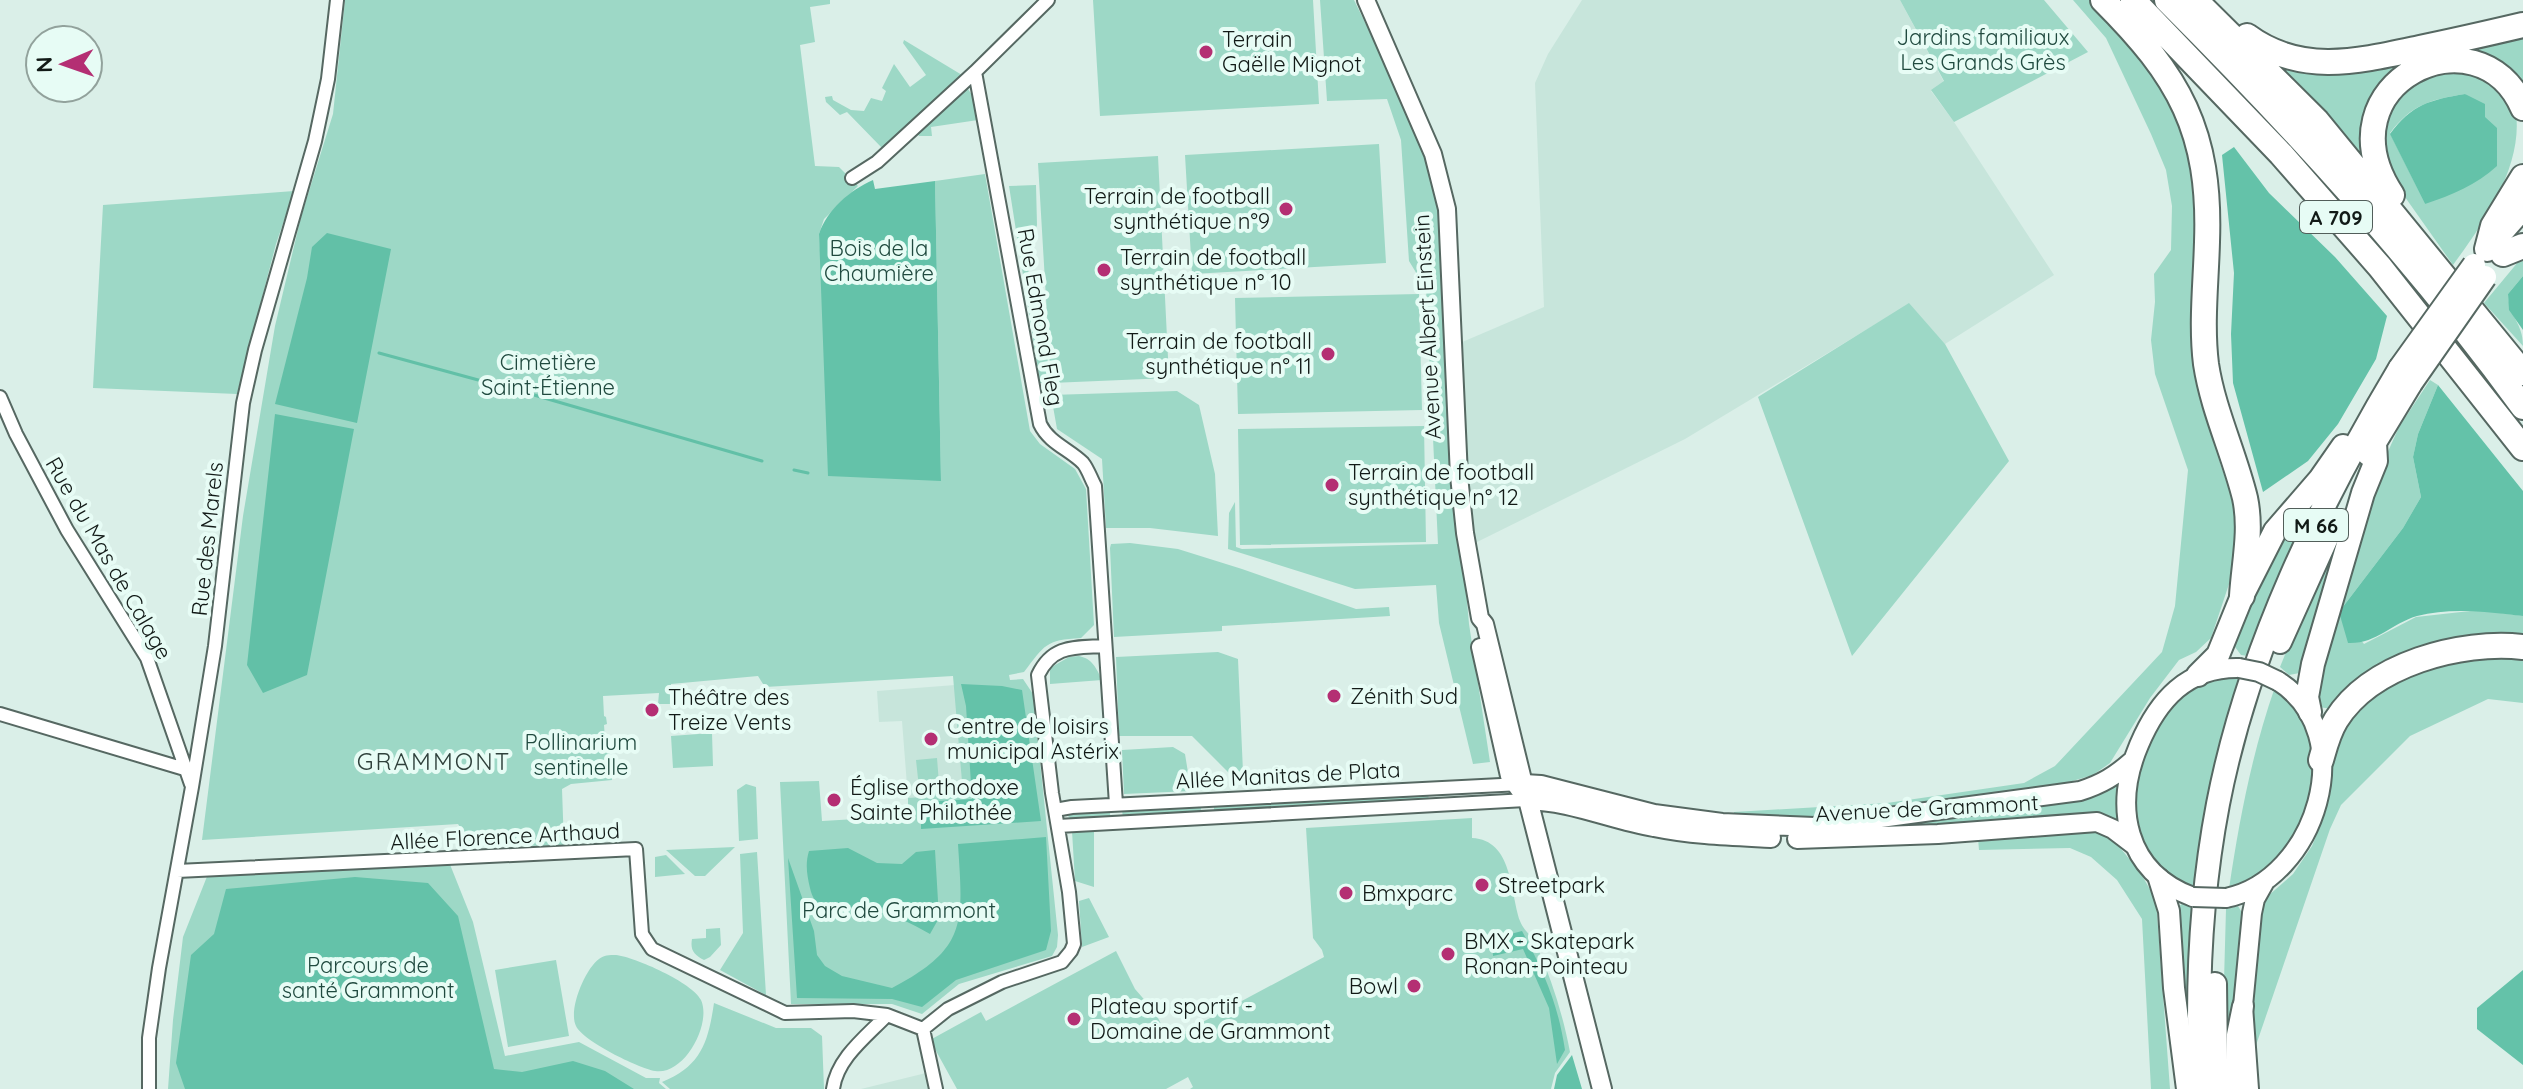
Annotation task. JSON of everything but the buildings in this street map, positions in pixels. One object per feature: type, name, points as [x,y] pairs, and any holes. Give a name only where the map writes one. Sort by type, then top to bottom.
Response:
[{"type":"highway","points":[[2103,0],[2164,69],[2185,107],[2202,154],[2208,219],[2205,352],[2209,384],[2245,498],[2248,533],[2242,596]]},
{"type":"highway","name":"A 709","points":[[2133,0],[2281,154],[2370,255],[2523,448]]},
{"type":"highway","name":"A 709","points":[[2167,0],[2280,116],[2394,243],[2523,407]]},
{"type":"highway","points":[[2195,0],[2317,121],[2523,373]]},
{"type":"highway","points":[[2204,0],[2258,44],[2274,53],[2307,62],[2363,60],[2523,25]]},
{"type":"highway","points":[[2423,248],[2418,231],[2382,181],[2374,159],[2372,129],[2381,101],[2401,77],[2427,64],[2454,61],[2477,64],[2497,75],[2517,95],[2523,108]]},
{"type":"highway","points":[[2494,258],[2493,226],[2523,177]]},
{"type":"highway","name":"M 66","points":[[2201,1089],[2198,1016],[2206,879],[2219,801],[2258,658],[2323,510],[2383,397],[2406,376],[2494,258],[2523,208]]},
{"type":"highway","name":"M 66","points":[[2494,258],[2523,231]]},
{"type":"highway","points":[[2496,338],[2512,348],[2523,361]]},
{"type":"highway","name":"M 66","points":[[2220,1089],[2214,1014],[2221,878],[2248,741],[2265,682],[2288,622],[2351,485],[2375,443],[2406,376]]},
{"type":"highway","name":"M 66","points":[[2198,675],[2218,655],[2242,596],[2275,531],[2320,479],[2373,400],[2383,397]]},
{"type":"highway","name":"M 66","points":[[2310,712],[2307,697],[2313,664],[2363,493],[2376,461],[2375,443]]},
{"type":"highway","points":[[2321,760],[2328,735],[2338,717],[2354,699],[2379,680],[2411,663],[2461,649],[2523,647]]},
{"type":"main road","points":[[2239,668],[2259,672],[2278,681],[2297,695],[2310,712],[2319,739],[2320,792],[2305,836],[2283,866],[2264,883],[2246,893],[2226,898],[2193,897],[2168,887],[2149,870],[2134,845],[2127,820],[2126,796],[2132,761],[2148,725],[2162,702],[2198,675],[2239,668]]},
{"type":"main road","name":"Avenue de Grammont","points":[[1521,789],[1559,803],[1653,827],[1814,827],[2080,791],[2113,778],[2132,761]]},
{"type":"main road","name":"Avenue de Grammont","points":[[1521,789],[1541,785],[1718,829],[1816,839],[2097,822],[2113,829],[2134,845]]},
{"type":"main road","name":"Avenue Albert Einstein","points":[[1521,789],[1602,1089]]},
{"type":"main road","points":[[1534,828],[1546,810],[1559,803]]},
{"type":"main road","points":[[2159,879],[2169,911],[2174,988],[2187,1089]]},
{"type":"main road","points":[[2236,1089],[2237,1035],[2243,1006],[2252,913],[2255,899],[2264,883]]},
{"type":"main road","points":[[2174,988],[2176,1089]]},
{"type":"main road","points":[[2243,1006],[2249,1089]]},
{"type":"street","name":"Rue des Marels","points":[[149,1089],[149,1038],[215,646],[243,403],[255,350],[315,141],[328,79],[337,0]]},
{"type":"street","points":[[852,178],[870,167],[975,72],[1048,0]]},
{"type":"street","name":"Avenue Albert Einstein","points":[[1366,0],[1433,154],[1447,209],[1459,476],[1465,533],[1480,618],[1485,624],[1521,789]]},
{"type":"street","name":"Rue Edmond Fleg","points":[[975,72],[1040,424],[1061,448],[1083,464],[1095,486],[1116,804]]},
{"type":"street","name":"Rue du Mas de Calage","points":[[0,397],[67,530],[147,658],[192,787]]},
{"type":"street","points":[[936,1089],[923,1029],[948,1009],[1002,982],[1062,962],[1074,944],[1038,675],[1044,663],[1063,649],[1105,646]]},
{"type":"street","points":[[0,714],[188,770]]},
{"type":"street","name":"Allée Manitas de Plata","points":[[1055,810],[1116,804],[1521,789]]},
{"type":"street","name":"Allée Manitas de Plata","points":[[1058,826],[1521,789]]},
{"type":"street","name":"Allée Florence Arthaud","points":[[177,871],[636,849],[645,941],[652,949],[785,1013],[853,1011],[887,1015],[923,1029]]},
{"type":"street","points":[[833,1089],[835,1078],[849,1053],[887,1015]]},
{"type":"shaded area","points":[[1582,0],[1900,0],[1944,82],[1931,91],[2054,275],[1945,344],[1909,304],[1685,439],[1473,544],[1460,343],[1544,307],[1535,83],[1548,54]]},
{"type":"shaded area","points":[[327,233],[391,249],[357,423],[275,404],[312,247]]},
{"type":"shaded area","points":[[275,414],[354,429],[307,675],[263,693],[247,665]]},
{"type":"shaded area","name":"Centre de loisirs municipal Astérix","points":[[955,685],[963,794],[908,798],[902,721],[879,722],[877,691]]},
{"type":"shaded area","points":[[926,1073],[930,1089],[861,1089]]},
{"type":"green space","name":"Cimetière Saint-Étienne","points":[[345,0],[830,0],[830,4],[810,7],[815,42],[800,45],[815,166],[839,167],[858,186],[824,219],[819,234],[823,299],[941,481],[935,181],[985,174],[1030,431],[1040,444],[1075,469],[1086,489],[1094,625],[1081,638],[1060,640],[1047,646],[1024,672],[1009,675],[1010,680],[1023,679],[1033,694],[1058,935],[1052,956],[959,984],[922,1014],[892,1004],[791,1004],[780,782],[819,781],[822,821],[908,816],[908,798],[920,797],[916,760],[937,758],[940,796],[963,794],[953,676],[765,687],[758,676],[671,684],[671,704],[658,704],[659,693],[603,696],[607,724],[604,725],[605,739],[609,739],[612,780],[571,784],[562,789],[564,846],[472,845],[458,824],[202,840],[243,516],[275,326],[301,217],[333,114]]},
{"type":"green space","name":"Terrain Gaëlle Mignot","points":[[1093,0],[1313,0],[1319,104],[1100,116]]},
{"type":"green space","points":[[1320,0],[1354,0],[1379,51],[1393,70],[1426,155],[1442,221],[1469,624],[1490,762],[1473,764],[1439,623],[1436,585],[1355,589],[1228,549],[1229,513],[1235,502],[1236,547],[1242,549],[1438,544],[1426,289],[1409,261],[1401,140],[1387,99],[1327,101]]},
{"type":"green space","name":"Jardins familiaux Les Grands Grès","points":[[1900,0],[2044,0],[2088,52],[1954,122],[1931,90],[1944,81]]},
{"type":"green space","points":[[2073,0],[2090,0],[2121,30],[2158,78],[2186,141],[2196,176],[2197,378],[2231,495],[2236,550],[2233,572],[2211,638],[2196,652],[2179,660],[2150,698],[2110,763],[2093,775],[2069,782],[1969,798],[1835,816],[1788,821],[1733,817],[1734,812],[1887,803],[2024,783],[2055,766],[2162,652],[2175,606],[2188,470],[2155,374],[2151,340],[2154,274],[2171,250],[2172,206],[2166,170],[2106,38]]},
{"type":"green space","points":[[2523,31],[2523,94],[2506,73],[2402,70],[2365,165],[2270,59]]},
{"type":"green space","points":[[904,40],[962,75],[882,148],[847,112],[840,115],[826,102],[825,97],[832,96],[833,100],[851,110],[864,111],[871,98],[882,101],[886,91],[882,88],[894,64],[910,87],[926,75],[903,43]]},
{"type":"green space","points":[[2436,71],[2483,76],[2506,98],[2516,113],[2516,134],[2507,175],[2488,214],[2453,265],[2388,173],[2382,123],[2405,84]],"holes":[[[2465,94],[2485,117],[2425,204],[2390,133],[2414,109]]]},
{"type":"green space","points":[[968,89],[978,120],[931,127],[932,136],[919,136],[916,131],[961,90]]},
{"type":"green space","points":[[2465,94],[2485,104],[2485,117],[2497,128],[2497,166],[2463,189],[2425,204],[2390,134],[2406,116],[2423,105]]},
{"type":"green space","name":"Terrain de football synthétique n°9","points":[[1379,144],[1386,263],[1192,274],[1185,155]]},
{"type":"green space","points":[[2234,147],[2269,193],[2335,257],[2387,316],[2376,359],[2338,424],[2308,461],[2263,492],[2233,383],[2231,334],[2234,273],[2222,155]]},
{"type":"green space","name":"Terrain de football synthétique n° 10","points":[[1158,156],[1169,378],[1051,383],[1038,163]]},
{"type":"green space","name":"Bois de la Chaumière","points":[[873,180],[875,189],[935,181],[941,481],[828,476],[819,234],[840,202]]},
{"type":"green space","points":[[1036,185],[1037,225],[1028,253],[1028,269],[1034,301],[1045,319],[1049,383],[1040,383],[1009,186]]},
{"type":"green space","points":[[294,191],[276,244],[237,394],[93,388],[103,205]]},
{"type":"green space","points":[[2523,256],[2523,276],[2508,294],[2523,346],[2484,303]]},
{"type":"green space","points":[[2523,276],[2523,330],[2509,310],[2508,294]]},
{"type":"green space","name":"Terrain de football synthétique n° 11","points":[[1419,294],[1422,410],[1238,414],[1235,298]]},
{"type":"green space","points":[[1909,303],[1945,344],[2009,461],[1852,656],[1758,397]]},
{"type":"green space","points":[[2430,380],[2438,385],[2418,434],[2413,457],[2421,497],[2403,528],[2339,612],[2364,644],[2416,617],[2479,610],[2523,616],[2523,640],[2475,640],[2332,709],[2319,707],[2318,674],[2381,467],[2399,427]]},
{"type":"green space","points":[[2438,385],[2523,491],[2523,616],[2470,611],[2430,613],[2407,619],[2367,640],[2348,643],[2339,612],[2403,528],[2421,497],[2413,457],[2418,434]]},
{"type":"green space","points":[[1177,391],[1199,405],[1215,474],[1218,536],[1150,528],[1106,528],[1102,459],[1057,429],[1051,395]]},
{"type":"green space","name":"Terrain de football synthétique n° 12","points":[[1424,426],[1426,542],[1240,545],[1238,429]]},
{"type":"green space","points":[[2328,472],[2248,656],[2241,655],[2232,643],[2255,578]]},
{"type":"green space","points":[[2352,506],[2305,672],[2289,675],[2280,667],[2318,573]]},
{"type":"green space","points":[[1130,543],[1178,549],[1356,609],[1389,607],[1390,616],[1222,626],[1222,631],[1114,637],[1110,548],[1111,544]]},
{"type":"green space","points":[[1218,652],[1238,659],[1243,772],[1229,773],[1192,736],[1119,736],[1116,657]]},
{"type":"green space","points":[[2523,655],[2523,703],[2488,699],[2410,736],[2341,805],[2253,1054],[2253,1012],[2262,910],[2268,896],[2293,874],[2312,846],[2320,826],[2330,755],[2351,713],[2387,684],[2452,658]]},
{"type":"green space","points":[[1079,656],[1091,662],[1102,680],[1050,684],[1050,668],[1069,657]]},
{"type":"green space","points":[[2244,676],[2197,888],[2169,874],[2150,853],[2140,827],[2136,797],[2140,767],[2150,737],[2165,711],[2186,691],[2207,681]]},
{"type":"green space","points":[[961,684],[1022,690],[1041,821],[921,829],[921,802],[972,799],[966,706]]},
{"type":"green space","points":[[2275,687],[2297,710],[2306,726],[2312,765],[2306,807],[2290,845],[2278,861],[2259,875],[2229,889],[2247,787]]},
{"type":"green space","points":[[712,733],[713,766],[673,768],[671,736]]},
{"type":"green space","points":[[1173,747],[1185,754],[1191,791],[1124,794],[1122,750]]},
{"type":"green space","points":[[2121,779],[2118,825],[1789,831]]},
{"type":"green space","points":[[746,784],[756,787],[758,839],[739,841],[737,790]]},
{"type":"green space","points":[[1428,792],[1429,802],[1214,813],[1214,804]]},
{"type":"green space","points":[[1201,805],[1201,815],[1123,819],[1122,809]]},
{"type":"green space","points":[[1110,811],[1110,818],[1073,821],[1068,816],[1071,812]]},
{"type":"green space","points":[[1472,818],[1472,838],[1485,841],[1503,857],[1520,921],[1537,946],[1560,1011],[1570,1052],[1555,1073],[1551,1089],[1190,1089],[1193,1087],[1188,1077],[1166,1089],[957,1089],[930,1040],[981,1012],[986,1021],[1116,951],[1135,989],[1155,1012],[1169,1040],[1324,957],[1313,938],[1306,828]]},
{"type":"green space","points":[[1094,829],[1094,887],[1075,881],[1072,831]]},
{"type":"green space","points":[[2086,831],[2101,833],[2117,844],[2140,872],[2156,900],[2170,1089],[2151,1089],[2142,919],[2117,880],[2091,857],[2070,848],[1979,850],[1978,838]]},
{"type":"green space","points":[[1046,837],[1051,931],[1046,950],[956,980],[922,1007],[892,999],[797,998],[788,858],[814,931],[817,955],[825,966],[842,976],[892,988],[935,960],[948,946],[955,931],[960,894],[958,844]]},
{"type":"green space","points":[[735,847],[705,876],[695,876],[666,850]]},
{"type":"green space","name":"Parc de Grammont","points":[[848,848],[877,863],[902,864],[916,852],[935,850],[939,918],[930,934],[895,916],[873,909],[835,908],[819,904],[808,879],[809,851]]},
{"type":"green space","points":[[757,852],[766,995],[720,970],[743,933],[740,854]]},
{"type":"green space","points":[[666,855],[685,874],[655,877],[655,857]]},
{"type":"green space","name":"Parcours de santé Grammont","points":[[449,862],[473,922],[505,1056],[579,1042],[646,1078],[660,1078],[659,1083],[666,1089],[168,1089],[183,937],[208,874]]},
{"type":"green space","name":"Parcours de santé Grammont","points":[[355,877],[428,883],[458,916],[494,1069],[522,1072],[573,1061],[605,1071],[634,1089],[185,1089],[176,1063],[191,955],[214,934],[226,889]]},
{"type":"green space","points":[[1089,898],[1109,937],[1082,947],[1079,901]]},
{"type":"green space","points":[[2182,904],[2193,907],[2190,1048],[2175,909]]},
{"type":"green space","points":[[2238,906],[2244,916],[2229,1083],[2223,1017],[2226,909]]},
{"type":"green space","points":[[720,928],[721,945],[704,960],[692,949],[692,939],[706,938],[706,929]]},
{"type":"green space","points":[[1522,931],[1543,975],[1558,1018],[1565,1050],[1557,1064],[1549,1008],[1523,949],[1493,956],[1492,939]]},
{"type":"green space","points":[[616,955],[663,972],[687,986],[701,1000],[703,1022],[693,1046],[676,1065],[666,1070],[647,1069],[624,1059],[589,1039],[576,1026],[576,1000],[588,971],[601,958]]},
{"type":"green space","points":[[556,960],[569,1036],[508,1047],[495,970]]},
{"type":"green space","points":[[2523,970],[2523,1065],[2477,1029],[2477,1008]]},
{"type":"green space","points":[[714,1003],[776,1028],[811,1028],[822,1036],[824,1089],[670,1089],[662,1082],[686,1069],[700,1052],[709,1030]]},
{"type":"green space","points":[[1572,1055],[1582,1089],[1554,1089],[1557,1075]]},
{"type":"waterway","points":[[379,353],[526,393]]},
{"type":"waterway","points":[[534,395],[762,461]]},
{"type":"waterway","points":[[794,470],[808,473]]},
{"type":"place","name":"Terrain Gaëlle Mignot","points":[[1206,52]]},
{"type":"place","name":"Terrain de football synthétique n°9","points":[[1286,209]]},
{"type":"place","name":"Terrain de football synthétique n° 10","points":[[1104,270]]},
{"type":"place","name":"Terrain de football synthétique n° 11","points":[[1328,354]]},
{"type":"place","name":"Terrain de football synthétique n° 12","points":[[1332,485]]},
{"type":"place","name":"Zénith Sud","points":[[1334,696]]},
{"type":"place","name":"Théâtre des Treize Vents","points":[[652,710]]},
{"type":"place","name":"Centre de loisirs municipal Astérix","points":[[931,739]]},
{"type":"place","name":"Église orthodoxe Sainte Philothée","points":[[834,800]]},
{"type":"place","name":"Streetpark","points":[[1482,885]]},
{"type":"place","name":"Bmxparc","points":[[1346,893]]},
{"type":"place","name":"BMX - Skatepark Ronan-Pointeau","points":[[1448,954]]},
{"type":"place","name":"Bowl","points":[[1414,986]]},
{"type":"place","name":"Plateau sportif - Domaine de Grammont","points":[[1074,1019]]},
{"type":"district","name":"GRAMMONT","points":[[434,761]]},
{"type":"park label","name":"Pollinarium sentinelle","points":[[581,754]]}]
